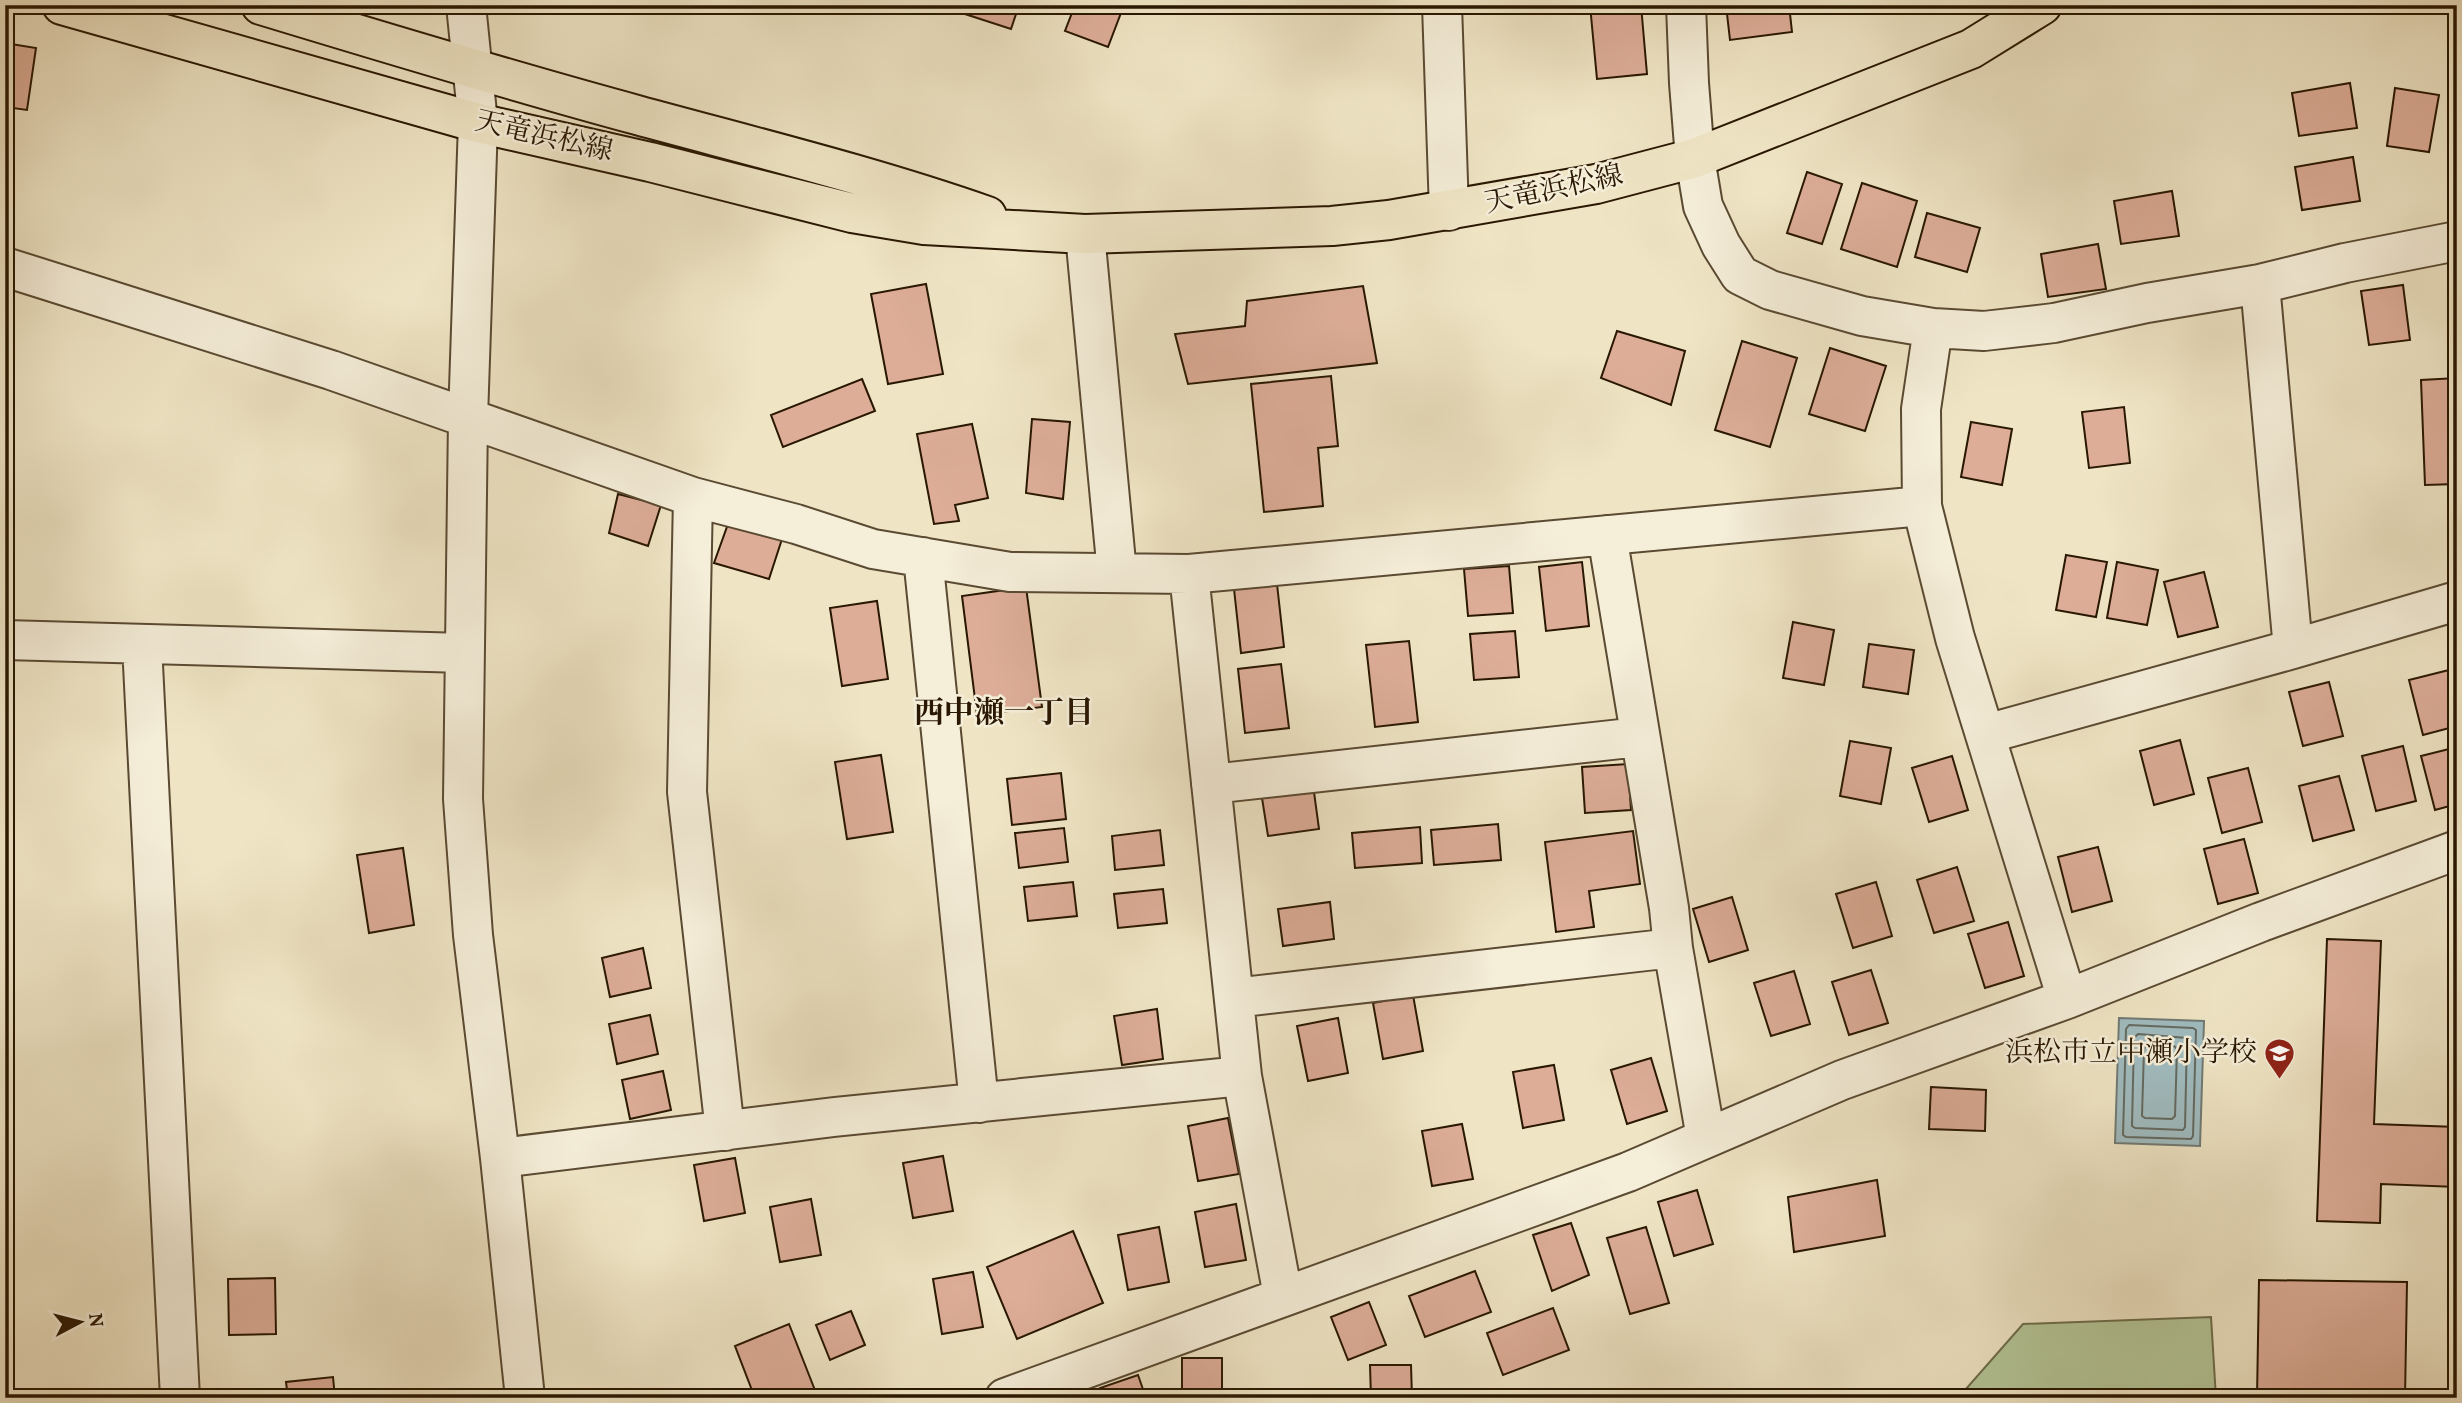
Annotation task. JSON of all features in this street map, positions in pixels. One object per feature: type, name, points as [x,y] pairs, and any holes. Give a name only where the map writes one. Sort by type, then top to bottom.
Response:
[{"type":"main road","name":"天竜浜松線","points":[[62,5],[478,123],[650,162],[852,213],[924,225],[1085,234],[1332,226],[1449,211],[1596,184],[1695,158],[1971,49],[2042,5]]},
{"type":"main road","name":"天竜浜松線","points":[[261,5],[472,70],[929,196],[1032,232]]},
{"type":"street","points":[[466,5],[478,123],[468,418],[463,799],[473,935],[525,1398]]},
{"type":"street","points":[[1442,5],[1449,211]]},
{"type":"street","points":[[1686,5],[1695,158],[1703,206],[1721,245],[1740,275],[1770,290],[1862,316],[1933,328],[1984,331],[2054,323],[2147,303],[2260,284],[2345,263],[2457,241]]},
{"type":"street","points":[[1085,234],[1117,573]]},
{"type":"street","points":[[5,267],[319,366],[693,497],[796,524],[873,548],[1010,572],[1189,574],[1922,506]]},
{"type":"street","points":[[2260,284],[2293,649]]},
{"type":"street","points":[[1933,328],[1921,409],[1922,506],[1955,638],[2067,999]]},
{"type":"street","points":[[693,497],[687,792],[725,1131]]},
{"type":"street","points":[[1607,535],[1706,1138]]},
{"type":"street","points":[[923,557],[979,1103]]},
{"type":"street","points":[[1189,574],[1242,1076],[1283,1296]]},
{"type":"street","points":[[1986,734],[2457,601]]},
{"type":"street","points":[[5,640],[464,653]]},
{"type":"street","points":[[142,645],[180,1398]]},
{"type":"street","points":[[1211,784],[1639,737]]},
{"type":"street","points":[[1005,1398],[1628,1172],[1842,1080],[2067,999],[2261,922],[2457,850]]},
{"type":"street","points":[[1234,998],[1673,948]]},
{"type":"street","points":[[500,1158],[725,1131],[1242,1076]]},
{"type":"green space","points":[[2211,1317],[2216,1398],[1958,1398],[2023,1324]]},
{"type":"water","points":[[2119,1018],[2204,1021],[2200,1146],[2115,1143]]},
{"type":"building","points":[[968,5],[1019,5],[1011,29],[965,14]]},
{"type":"building","points":[[1075,5],[1124,5],[1108,47],[1065,31]]},
{"type":"building","points":[[1590,5],[1641,5],[1647,74],[1597,79]]},
{"type":"building","points":[[1726,5],[1789,5],[1792,32],[1730,40]]},
{"type":"building","points":[[5,43],[36,48],[27,110],[5,107]]},
{"type":"building","points":[[2350,83],[2357,128],[2299,136],[2292,93]]},
{"type":"building","points":[[2395,88],[2439,95],[2429,152],[2387,146]]},
{"type":"building","points":[[2353,157],[2360,201],[2302,210],[2295,167]]},
{"type":"building","points":[[1807,172],[1842,184],[1822,244],[1787,233]]},
{"type":"building","points":[[1862,183],[1917,201],[1897,267],[1841,249]]},
{"type":"building","points":[[2172,191],[2179,236],[2121,244],[2114,201]]},
{"type":"building","points":[[1927,213],[1980,228],[1967,272],[1915,257]]},
{"type":"building","points":[[2098,244],[2106,289],[2048,297],[2041,254]]},
{"type":"building","points":[[2454,274],[2457,274],[2457,322]]},
{"type":"building","points":[[926,284],[943,374],[888,384],[871,294]]},
{"type":"building","points":[[2403,285],[2410,340],[2369,345],[2361,291]]},
{"type":"building","points":[[1363,286],[1377,363],[1188,384],[1175,334],[1245,326],[1247,301]]},
{"type":"building","points":[[1617,331],[1685,351],[1671,405],[1601,378]]},
{"type":"building","points":[[1742,341],[1797,358],[1770,447],[1715,430]]},
{"type":"building","points":[[1830,348],[1886,366],[1865,431],[1809,414]]},
{"type":"building","points":[[1331,376],[1338,446],[1318,448],[1323,506],[1264,512],[1251,384]]},
{"type":"building","points":[[2457,378],[2457,484],[2425,485],[2421,380]]},
{"type":"building","points":[[862,379],[875,411],[783,447],[771,415]]},
{"type":"building","points":[[2124,407],[2130,463],[2089,468],[2082,412]]},
{"type":"building","points":[[1032,419],[1070,422],[1063,499],[1026,493]]},
{"type":"building","points":[[1971,422],[2012,429],[2002,485],[1961,477]]},
{"type":"building","points":[[972,424],[988,498],[955,505],[959,521],[934,524],[917,434]]},
{"type":"building","points":[[618,494],[661,505],[648,546],[609,533]]},
{"type":"building","points":[[728,524],[782,539],[769,579],[714,563]]},
{"type":"building","points":[[2066,555],[2107,562],[2096,617],[2056,610]]},
{"type":"building","points":[[1582,562],[1589,626],[1546,631],[1539,567]]},
{"type":"building","points":[[2117,562],[2158,570],[2147,625],[2107,618]]},
{"type":"building","points":[[1509,566],[1513,613],[1468,616],[1464,569]]},
{"type":"building","points":[[2204,572],[2218,627],[2178,637],[2164,582]]},
{"type":"building","points":[[1277,584],[1284,647],[1241,653],[1234,589]]},
{"type":"building","points":[[1026,587],[1042,707],[977,715],[962,596]]},
{"type":"building","points":[[877,601],[888,679],[842,686],[830,608]]},
{"type":"building","points":[[1793,622],[1834,630],[1824,685],[1783,678]]},
{"type":"building","points":[[1515,631],[1519,677],[1474,680],[1470,634]]},
{"type":"building","points":[[1409,641],[1418,722],[1375,727],[1366,645]]},
{"type":"building","points":[[1869,644],[1914,650],[1908,694],[1863,687]]},
{"type":"building","points":[[1281,664],[1289,728],[1245,733],[1238,669]]},
{"type":"building","points":[[2449,670],[2457,700],[2457,726],[2423,735],[2409,680]]},
{"type":"building","points":[[2329,682],[2343,736],[2303,746],[2289,692]]},
{"type":"building","points":[[2180,740],[2194,794],[2154,805],[2140,751]]},
{"type":"building","points":[[1850,741],[1891,748],[1881,804],[1840,796]]},
{"type":"building","points":[[2403,746],[2416,801],[2376,811],[2362,756]]},
{"type":"building","points":[[2457,747],[2457,804],[2435,810],[2421,756]]},
{"type":"building","points":[[881,755],[893,832],[847,839],[835,762]]},
{"type":"building","points":[[1952,756],[1968,810],[1929,822],[1912,768]]},
{"type":"building","points":[[1628,764],[1631,810],[1585,813],[1582,767]]},
{"type":"building","points":[[2248,768],[2262,822],[2222,833],[2208,778]]},
{"type":"building","points":[[1061,773],[1066,819],[1012,825],[1007,779]]},
{"type":"building","points":[[2339,776],[2354,830],[2313,841],[2299,786]]},
{"type":"building","points":[[1314,792],[1319,829],[1268,836],[1262,798]]},
{"type":"building","points":[[1498,824],[1501,860],[1434,865],[1431,830]]},
{"type":"building","points":[[1420,827],[1422,863],[1355,868],[1352,833]]},
{"type":"building","points":[[1064,828],[1068,862],[1019,868],[1015,833]]},
{"type":"building","points":[[1160,830],[1164,865],[1115,870],[1112,836]]},
{"type":"building","points":[[1633,831],[1640,884],[1589,891],[1594,927],[1556,932],[1545,842]]},
{"type":"building","points":[[2244,839],[2258,893],[2218,904],[2204,849]]},
{"type":"building","points":[[2098,847],[2112,901],[2072,912],[2058,857]]},
{"type":"building","points":[[403,848],[414,925],[369,933],[357,855]]},
{"type":"building","points":[[1957,867],[1974,921],[1934,933],[1917,880]]},
{"type":"building","points":[[1073,882],[1077,916],[1028,921],[1024,887]]},
{"type":"building","points":[[1876,882],[1892,936],[1853,948],[1836,894]]},
{"type":"building","points":[[1163,889],[1167,923],[1118,928],[1114,894]]},
{"type":"building","points":[[1732,897],[1748,950],[1709,962],[1693,909]]},
{"type":"building","points":[[1330,902],[1334,939],[1283,946],[1278,909]]},
{"type":"building","points":[[2008,922],[2024,976],[1985,988],[1968,934]]},
{"type":"building","points":[[2327,939],[2381,941],[2374,1124],[2457,1127],[2457,1187],[2381,1184],[2380,1223],[2317,1221]]},
{"type":"building","points":[[643,948],[651,988],[610,997],[602,958]]},
{"type":"building","points":[[1871,970],[1888,1023],[1849,1035],[1832,982]]},
{"type":"building","points":[[1794,971],[1810,1024],[1771,1036],[1754,983]]},
{"type":"building","points":[[1413,995],[1423,1051],[1383,1059],[1373,1003]]},
{"type":"building","points":[[1157,1009],[1163,1059],[1122,1065],[1114,1016]]},
{"type":"building","points":[[650,1015],[658,1054],[617,1064],[609,1024]]},
{"type":"building","points":[[1338,1018],[1348,1073],[1308,1081],[1297,1026]]},
{"type":"building","points":[[1651,1058],[1667,1111],[1627,1124],[1611,1070]]},
{"type":"building","points":[[1554,1065],[1564,1120],[1523,1128],[1513,1072]]},
{"type":"building","points":[[663,1071],[671,1110],[630,1119],[622,1080]]},
{"type":"building","points":[[1931,1087],[1986,1090],[1985,1131],[1929,1129]]},
{"type":"building","points":[[1228,1118],[1239,1174],[1198,1181],[1188,1126]]},
{"type":"building","points":[[1462,1124],[1473,1179],[1432,1186],[1422,1131]]},
{"type":"building","points":[[943,1156],[953,1211],[913,1218],[903,1163]]},
{"type":"building","points":[[735,1158],[745,1213],[704,1221],[694,1165]]},
{"type":"building","points":[[1877,1180],[1885,1236],[1794,1252],[1788,1197]]},
{"type":"building","points":[[1697,1190],[1713,1244],[1674,1256],[1658,1202]]},
{"type":"building","points":[[811,1199],[821,1255],[780,1262],[770,1207]]},
{"type":"building","points":[[1236,1204],[1246,1260],[1205,1267],[1195,1212]]},
{"type":"building","points":[[1571,1223],[1589,1275],[1552,1291],[1533,1235]]},
{"type":"building","points":[[1159,1227],[1169,1282],[1128,1290],[1118,1235]]},
{"type":"building","points":[[1646,1227],[1669,1303],[1630,1314],[1607,1238]]},
{"type":"building","points":[[1073,1231],[1103,1303],[1017,1339],[987,1267]]},
{"type":"building","points":[[1475,1271],[1491,1312],[1425,1337],[1409,1296]]},
{"type":"building","points":[[973,1272],[983,1327],[942,1334],[933,1279]]},
{"type":"building","points":[[275,1278],[276,1334],[229,1335],[228,1279]]},
{"type":"building","points":[[2259,1280],[2407,1282],[2405,1398],[2257,1398]]},
{"type":"building","points":[[1369,1302],[1386,1345],[1348,1360],[1331,1317]]},
{"type":"building","points":[[1553,1308],[1569,1350],[1503,1375],[1487,1333]]},
{"type":"building","points":[[851,1311],[865,1345],[830,1360],[816,1325]]},
{"type":"building","points":[[789,1324],[818,1398],[755,1398],[735,1346]]},
{"type":"building","points":[[1182,1358],[1222,1358],[1222,1398],[1182,1398]]},
{"type":"building","points":[[1370,1365],[1411,1365],[1412,1398],[1371,1398]]},
{"type":"building","points":[[1138,1375],[1146,1398],[1104,1398],[1100,1388]]},
{"type":"building","points":[[333,1377],[335,1398],[288,1398],[286,1382]]},
{"type":"place","name":"浜松市立中瀬小学校","points":[[2280,1080]]},
{"type":"district","name":"西中瀬一丁目","points":[[1004,714]]}]
